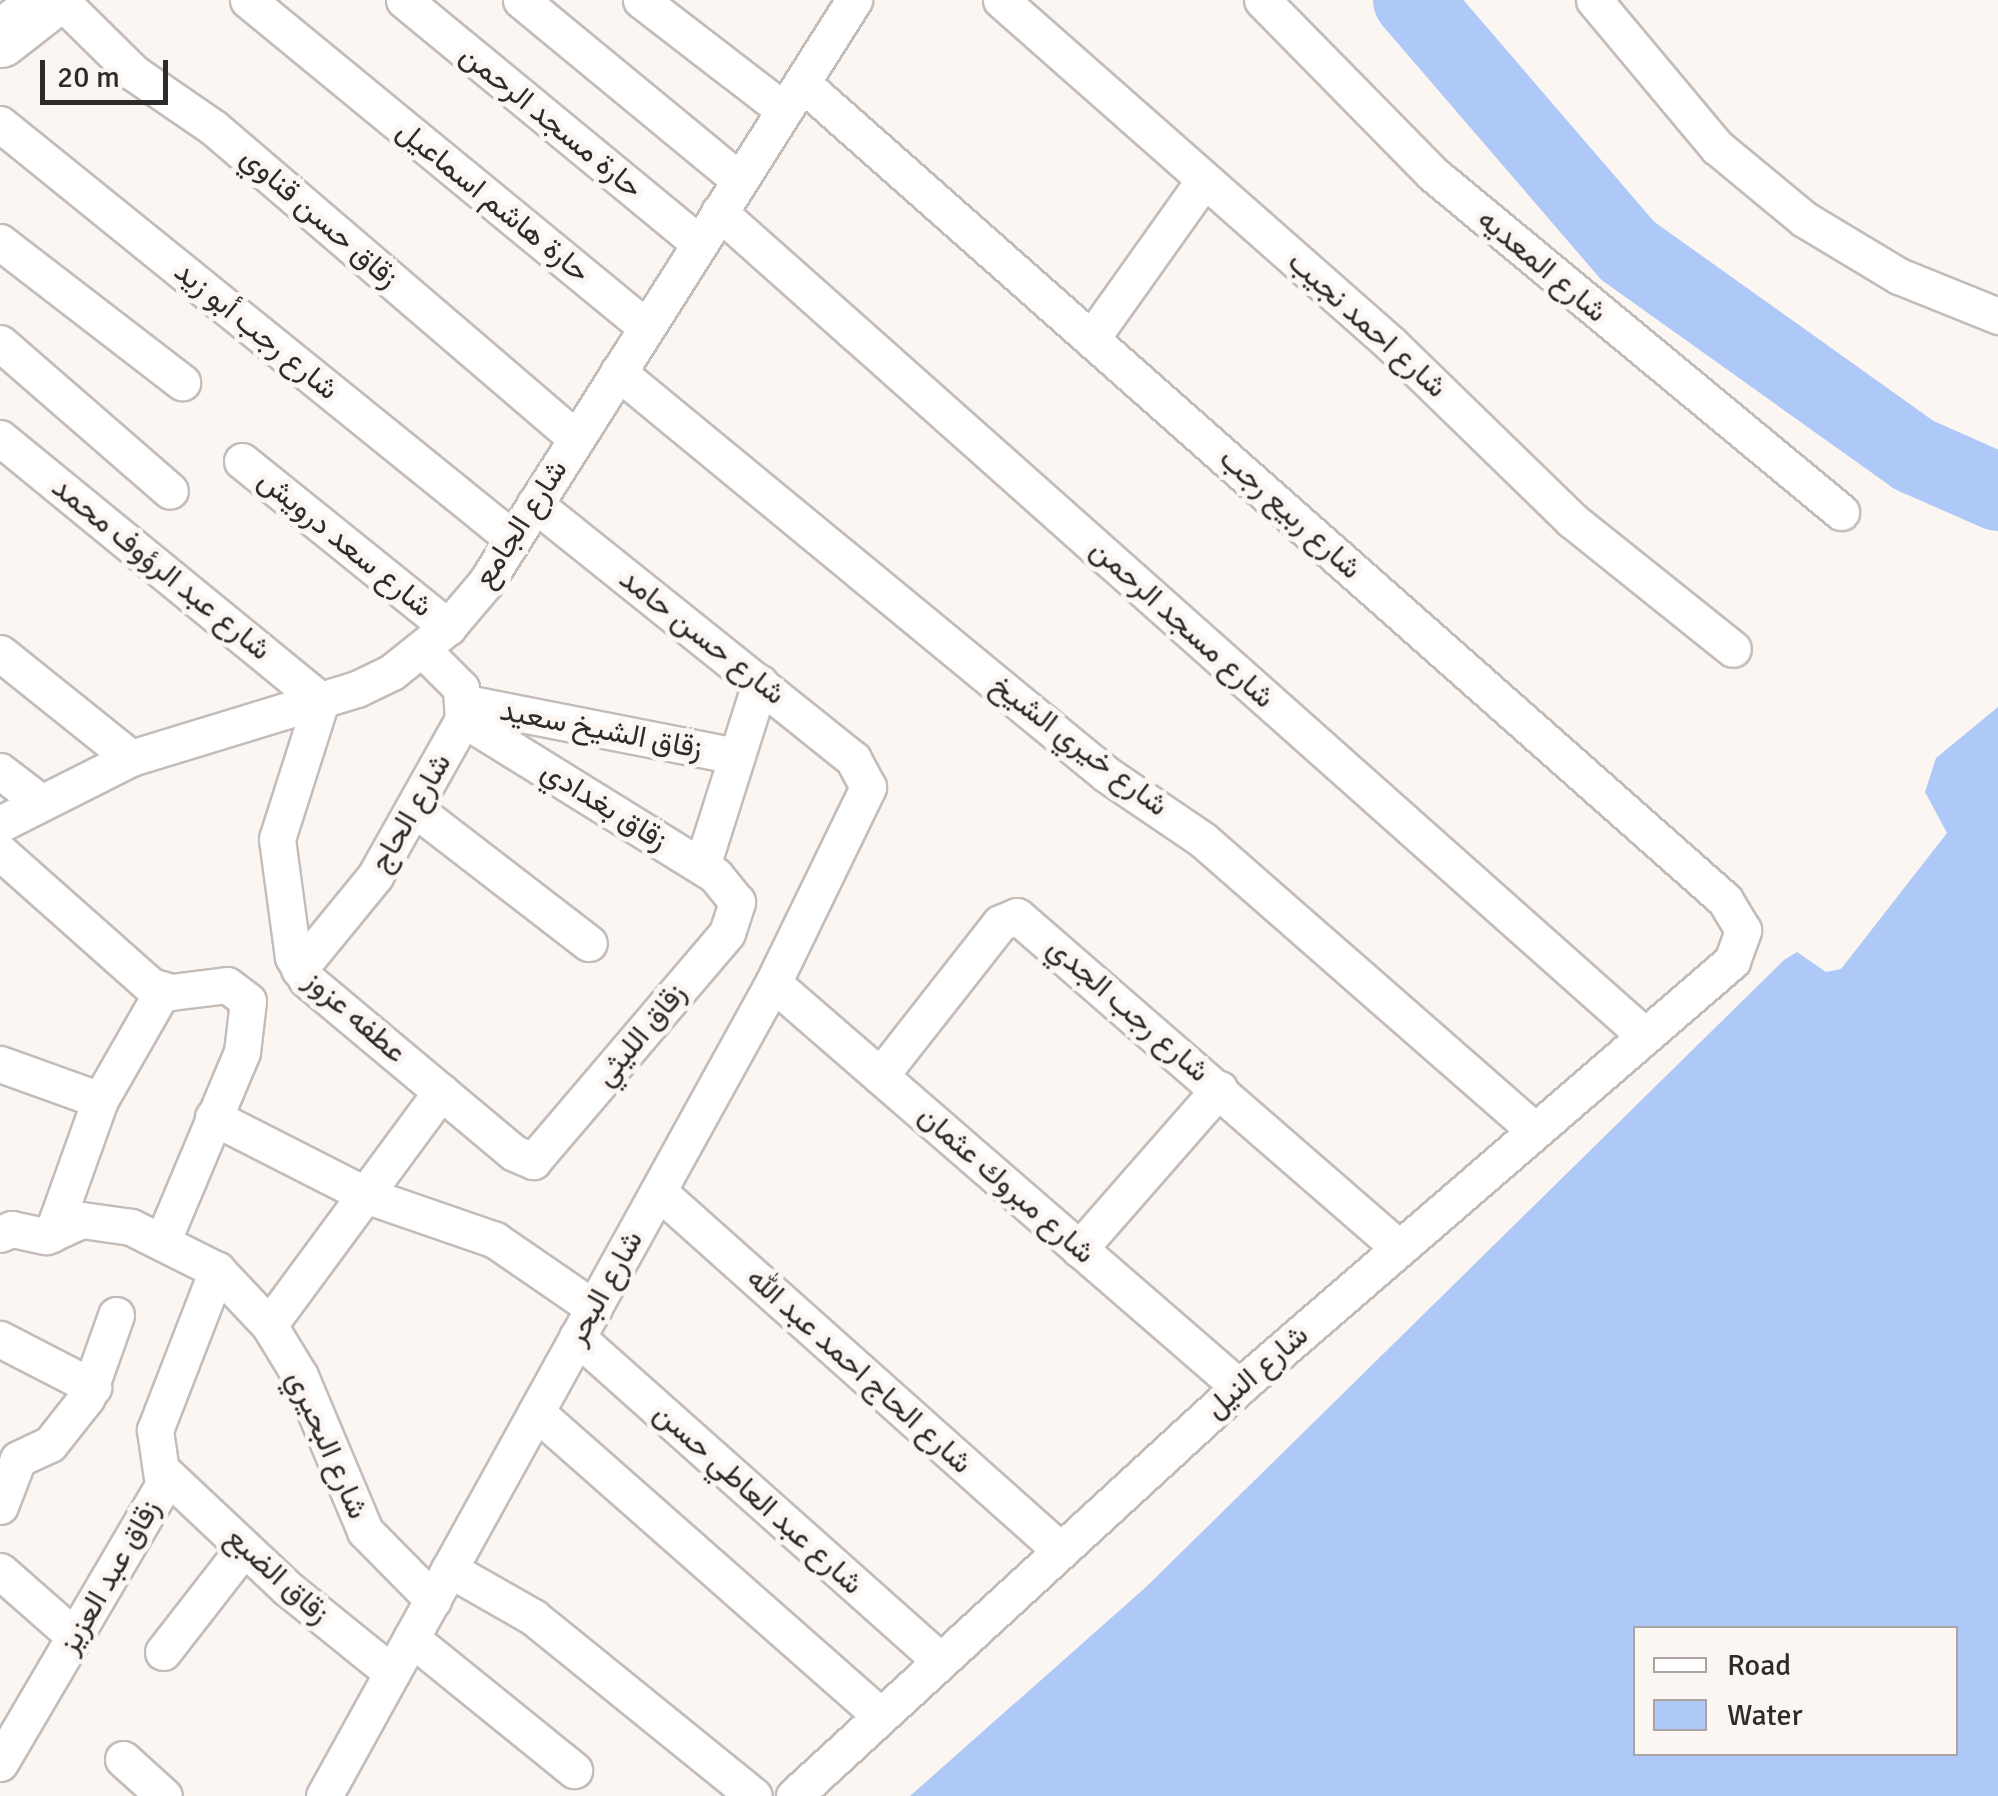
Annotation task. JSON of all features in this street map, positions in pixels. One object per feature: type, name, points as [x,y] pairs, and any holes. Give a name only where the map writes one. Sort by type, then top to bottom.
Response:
[{"type":"highway","points":[[0,39],[50,0]]},
{"type":"street","name":"زقاق حسن قناوي","points":[[60,0],[134,73],[214,128],[576,438]]},
{"type":"street","name":"حارة هاشم اسماعيل","points":[[248,0],[646,328]]},
{"type":"street","name":"حارة مسجد الرحمن","points":[[404,0],[699,243]]},
{"type":"street","points":[[521,0],[739,180]]},
{"type":"street","name":"شارع ربيع رجب","points":[[641,0],[793,96],[1091,339],[1725,900],[1743,930],[1732,961]]},
{"type":"street","name":"شارع احمد نجيب","points":[[1000,0],[1403,356],[1572,520],[1733,650]]},
{"type":"street","name":"شارع المعديه","points":[[1262,0],[1433,174],[1840,512]]},
{"type":"street","points":[[1594,0],[1718,147],[1804,219],[1899,276],[1998,316]]},
{"type":"street","name":"شارع الجامع","points":[[0,824],[131,758],[358,689],[436,639],[535,504],[793,96],[848,2]]},
{"type":"street","name":"شارع رجب أبو زيد","points":[[0,124],[513,538]]},
{"type":"street","points":[[1091,339],[1204,180]]},
{"type":"street","name":"شارع مسجد الرحمن","points":[[719,212],[1644,1035]]},
{"type":"street","points":[[0,242],[182,382]]},
{"type":"street","points":[[0,343],[170,491]]},
{"type":"street","name":"شارع خيري الشيخ","points":[[618,372],[1106,774],[1203,840],[1534,1130]]},
{"type":"street","name":"شارع عبد الرؤوف محمد","points":[[0,438],[321,701]]},
{"type":"street","name":"شارع سعد درويش","points":[[242,461],[436,639]]},
{"type":"street","name":"شارع حسن حامد","points":[[535,504],[760,683],[865,774]]},
{"type":"street","points":[[436,639],[461,688],[464,711]]},
{"type":"street","points":[[0,653],[131,758]]},
{"type":"street","name":"زقاق الشيخ سعيد","points":[[702,866],[760,683]]},
{"type":"street","name":"عطفه عزوز","points":[[321,701],[278,839],[278,873],[298,969],[514,1154],[532,1160]]},
{"type":"street","name":"زقاق الشيخ سعيد","points":[[464,711],[737,756]]},
{"type":"street","name":"شارع الحاج","points":[[298,969],[375,876],[416,810],[464,711]]},
{"type":"street","name":"زقاق بغدادي","points":[[464,711],[702,866],[729,886],[737,902]]},
{"type":"street","points":[[0,772],[39,802]]},
{"type":"street","name":"شارع البحر","points":[[324,1796],[772,983],[865,801],[865,774]]},
{"type":"street","points":[[416,810],[589,943]]},
{"type":"street","points":[[0,852],[163,990],[227,985],[248,1001],[252,1014],[242,1052],[164,1238]]},
{"type":"street","name":"زقاق الليثي","points":[[532,1160],[727,933],[737,902]]},
{"type":"street","name":"شارع رجب الجدي","points":[[880,1076],[1000,923],[1017,916],[1399,1248]]},
{"type":"street","name":"شارع النيل","points":[[794,1796],[1239,1387],[1732,961]]},
{"type":"street","name":"شارع مبروك عثمان","points":[[772,983],[1239,1387]]},
{"type":"street","points":[[52,1234],[100,1100],[163,990]]},
{"type":"street","points":[[0,1064],[100,1100]]},
{"type":"street","points":[[1079,1249],[1218,1089]]},
{"type":"street","points":[[268,1325],[368,1196],[441,1092]]},
{"type":"street","name":"شارع عبد العاطي حسن","points":[[212,1117],[368,1196],[494,1240],[586,1322],[939,1660]]},
{"type":"street","name":"شارع الحاج احمد عبد الله","points":[[659,1192],[1059,1549]]},
{"type":"street","name":"شارع البحيري","points":[[6,1231],[52,1234],[82,1220],[164,1238],[216,1270],[268,1325],[310,1397],[366,1531],[441,1584],[533,1617],[754,1796]]},
{"type":"street","name":"زقاق عبد العزيز","points":[[0,1763],[166,1474],[155,1430],[216,1270]]},
{"type":"street","points":[[0,1506],[18,1459],[50,1444],[93,1387],[116,1316]]},
{"type":"street","points":[[0,1340],[93,1387]]},
{"type":"street","points":[[536,1412],[880,1715]]},
{"type":"street","name":"زقاق الضبع","points":[[166,1474],[244,1548],[392,1672]]},
{"type":"street","points":[[163,1652],[244,1548]]},
{"type":"street","points":[[0,1571],[75,1637]]},
{"type":"street","points":[[411,1638],[574,1770]]},
{"type":"street","points":[[123,1759],[164,1796]]},
{"type":"water","points":[[1998,707],[1998,1796],[910,1796],[1146,1587],[1784,960],[1797,952],[1826,972],[1841,969],[1947,833],[1925,792],[1936,758]]},
{"type":"waterway","points":[[1412,0],[1628,251],[1914,455],[1998,492]]}]
